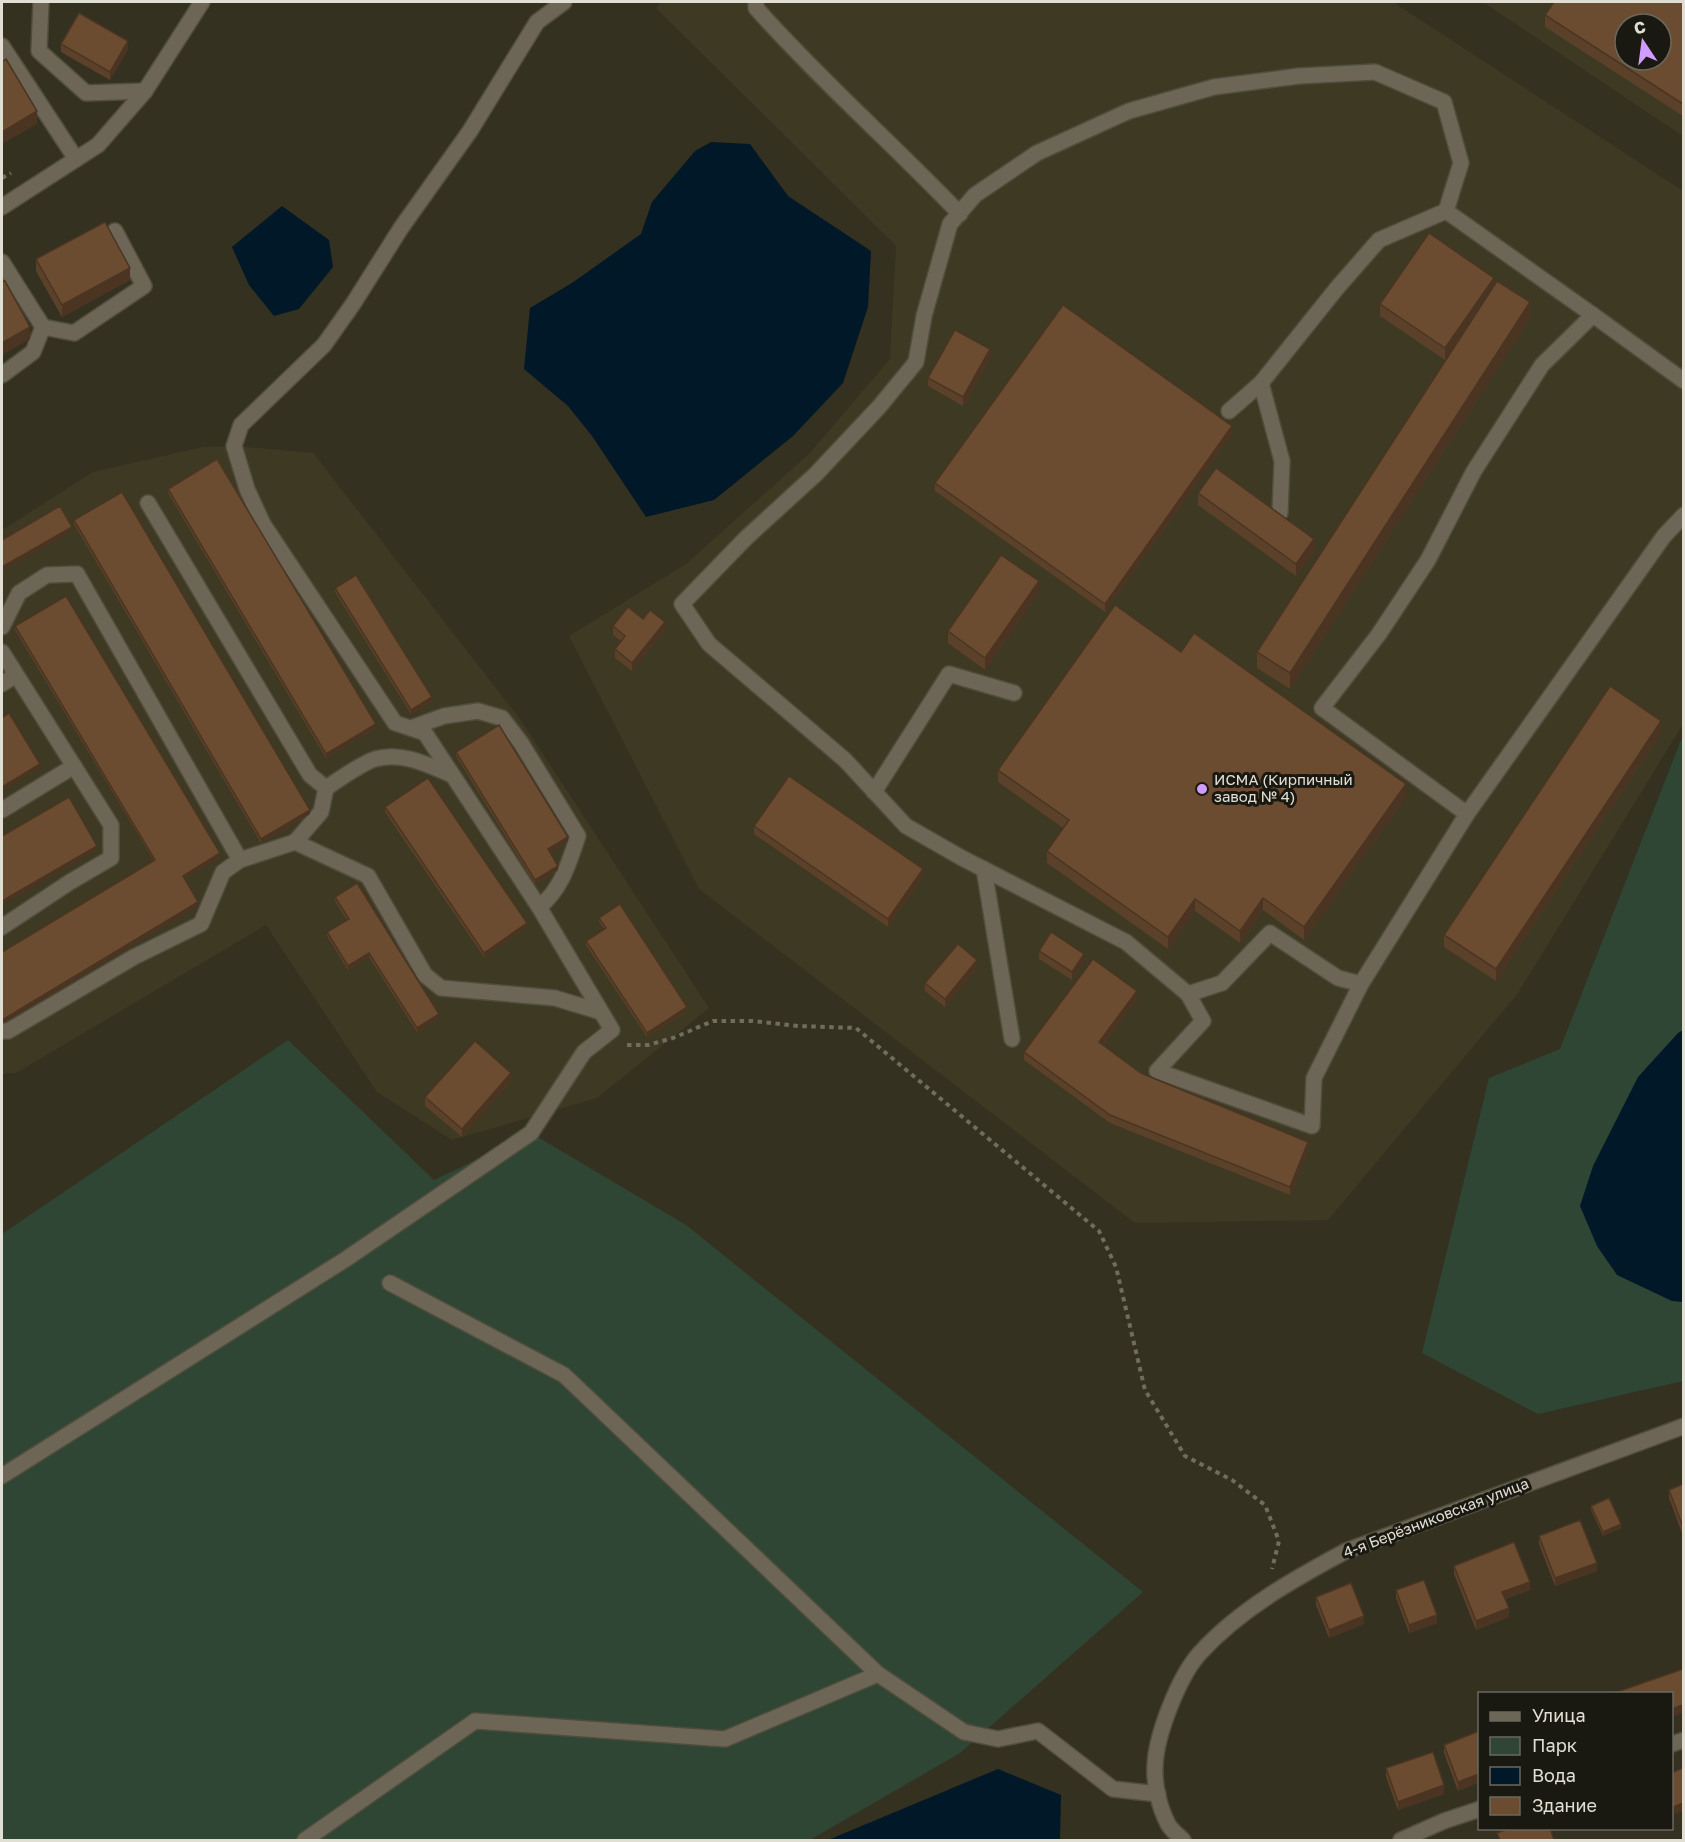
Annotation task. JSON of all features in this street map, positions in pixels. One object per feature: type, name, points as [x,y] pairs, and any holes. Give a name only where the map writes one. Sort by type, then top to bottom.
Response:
[{"type":"street","points":[[41,2],[39,51],[86,93],[145,91]]},
{"type":"street","points":[[2,207],[98,145],[145,91],[202,2]]},
{"type":"street","points":[[2,1476],[346,1258],[531,1133],[584,1052],[612,1030],[539,907],[425,733],[395,723],[263,524],[247,489],[234,446],[242,425],[324,345],[401,228],[470,131],[537,22],[564,2]]},
{"type":"street","points":[[756,2],[756,8],[798,55],[904,156],[960,214]]},
{"type":"street","points":[[2,46],[76,159]]},
{"type":"street","points":[[1229,411],[1261,383],[1337,288],[1379,240],[1446,211],[1461,163],[1444,102],[1376,72],[1299,76],[1214,87],[1129,111],[1037,153],[975,195],[950,224],[924,316],[916,362],[879,407],[816,474],[746,538],[682,604],[709,644],[845,760],[906,826],[1126,942],[1188,993],[1203,1021],[1157,1071],[1312,1126],[1314,1078],[1362,984],[1467,814],[1665,536],[1683,515]]},
{"type":"street","points":[[1446,211],[1683,381]]},
{"type":"street","points":[[2,261],[43,327],[74,333],[144,286],[115,231]]},
{"type":"street","points":[[1467,814],[1322,708],[1379,634],[1428,560],[1474,471],[1542,365],[1593,315]]},
{"type":"street","points":[[2,375],[33,352],[43,327]]},
{"type":"street","points":[[1261,383],[1282,461],[1281,513]]},
{"type":"street","points":[[148,502],[310,775],[326,788]]},
{"type":"street","points":[[2,595],[19,593],[47,575],[77,574],[240,860]]},
{"type":"street","points":[[2,627],[19,593]]},
{"type":"street","points":[[2,652],[111,825],[111,858],[2,927]]},
{"type":"street","points":[[874,792],[949,674],[1014,693]]},
{"type":"street","points":[[2,684],[16,675]]},
{"type":"street","points":[[411,728],[444,716],[478,711],[502,718],[521,743],[578,836],[567,871],[550,898],[539,907]]},
{"type":"street","points":[[2,1031],[8,1031],[134,957],[201,924],[223,872],[240,860],[295,842],[321,812],[326,788],[374,759],[396,756],[415,760],[452,775]]},
{"type":"street","points":[[2,810],[74,766]]},
{"type":"street","points":[[295,842],[368,876],[425,975],[441,988],[555,998],[601,1012]]},
{"type":"street","points":[[984,869],[1012,1039]]},
{"type":"street","points":[[1188,993],[1222,984],[1270,933],[1338,978],[1362,984]]},
{"type":"street","points":[[390,1283],[564,1376],[878,1674],[964,1732],[998,1739],[1038,1731],[1113,1789],[1158,1794]]},
{"type":"street","name":"4-я Берёзниковская улица","points":[[1183,1840],[1168,1825],[1158,1794],[1155,1766],[1159,1743],[1177,1691],[1199,1654],[1240,1617],[1299,1576],[1346,1551],[1683,1426]]},
{"type":"street","points":[[305,1840],[475,1721],[725,1739],[878,1674]]},
{"type":"street","points":[[1401,1840],[1478,1809]]},
{"type":"path","points":[[612,1030],[616,1045],[648,1044],[673,1038],[713,1021],[752,1021],[798,1026],[856,1028],[1051,1189],[1099,1231],[1116,1267],[1145,1390],[1185,1456],[1232,1480],[1265,1505],[1279,1541],[1270,1578]]},
{"type":"shaded area","points":[[661,2],[1393,2],[1683,191],[1683,724],[1518,993],[1328,1220],[1135,1223],[699,889],[569,636],[686,564],[810,453],[890,359],[896,246],[656,8]]},
{"type":"shaded area","points":[[1483,2],[1683,2],[1683,136]]},
{"type":"shaded area","points":[[234,446],[313,453],[520,719],[709,1008],[597,1098],[452,1140],[377,1092],[266,925],[16,1073],[2,1074],[2,530],[93,472],[203,447]]},
{"type":"green space","points":[[1683,735],[1683,1381],[1538,1414],[1422,1353],[1489,1078],[1560,1049]]},
{"type":"green space","points":[[288,1040],[434,1180],[531,1133],[686,1225],[1143,1592],[960,1753],[810,1840],[2,1840],[2,1234]]},
{"type":"water","points":[[711,142],[750,144],[788,196],[871,251],[868,307],[843,383],[793,436],[714,500],[646,517],[592,436],[568,406],[524,369],[530,308],[572,283],[641,234],[652,202],[695,151]]},
{"type":"water","points":[[282,206],[329,240],[333,267],[299,309],[274,316],[249,285],[232,247]]},
{"type":"water","points":[[1683,1030],[1683,1302],[1672,1301],[1617,1275],[1597,1246],[1580,1206],[1593,1166],[1638,1077]]},
{"type":"water","points":[[998,1769],[1061,1795],[1060,1840],[828,1840]]},
{"type":"building","points":[[1554,2],[1683,2],[1683,104],[1633,72],[1673,72],[1673,12],[1613,12],[1613,59],[1545,15]]},
{"type":"building","points":[[79,13],[128,41],[110,72],[61,44]]},
{"type":"building","points":[[6,59],[37,111],[2,132],[2,62]]},
{"type":"building","points":[[105,222],[130,268],[62,305],[36,259]]},
{"type":"building","points":[[1429,233],[1494,278],[1445,348],[1380,304]]},
{"type":"building","points":[[5,281],[30,327],[2,343],[2,282]]},
{"type":"building","points":[[1497,281],[1530,302],[1290,673],[1257,652]]},
{"type":"building","points":[[1063,305],[1232,426],[1105,604],[935,483]]},
{"type":"building","points":[[955,330],[990,349],[963,397],[928,378]]},
{"type":"building","points":[[217,459],[376,724],[326,754],[168,489]]},
{"type":"building","points":[[1216,468],[1314,539],[1296,564],[1198,493]]},
{"type":"building","points":[[122,492],[310,810],[261,839],[74,520]]},
{"type":"building","points":[[60,506],[72,527],[2,567],[2,540]]},
{"type":"building","points":[[1001,555],[1039,581],[985,658],[948,631]]},
{"type":"building","points":[[356,575],[432,697],[411,710],[335,588]]},
{"type":"building","points":[[66,596],[220,853],[183,876],[198,902],[2,1020],[2,952],[155,860],[15,626]]},
{"type":"building","name":"ИСМА (Кирпичный завод № 4)","points":[[1115,605],[1181,652],[1194,633],[1406,784],[1304,927],[1263,898],[1240,931],[1195,899],[1168,937],[1047,851],[1069,820],[998,770]]},
{"type":"building","points":[[628,607],[643,619],[650,610],[665,622],[632,663],[615,649],[625,636],[613,626]]},
{"type":"building","points":[[1610,686],[1661,721],[1496,969],[1444,935]]},
{"type":"building","points":[[9,713],[40,764],[2,787],[2,718]]},
{"type":"building","points":[[499,725],[568,837],[548,849],[558,866],[535,880],[456,752]]},
{"type":"building","points":[[789,776],[923,869],[888,919],[754,826]]},
{"type":"building","points":[[428,778],[527,923],[484,953],[385,807]]},
{"type":"building","points":[[69,797],[97,846],[2,901],[2,836]]},
{"type":"building","points":[[357,883],[439,1014],[417,1028],[369,953],[348,966],[327,932],[349,919],[335,897]]},
{"type":"building","points":[[620,904],[687,1007],[647,1033],[586,941],[606,928],[599,918]]},
{"type":"building","points":[[1051,932],[1084,954],[1072,972],[1039,951]]},
{"type":"building","points":[[958,944],[977,960],[945,999],[925,983]]},
{"type":"building","points":[[1093,959],[1137,991],[1099,1042],[1141,1073],[1308,1142],[1290,1187],[1110,1115],[1024,1052]]},
{"type":"building","points":[[475,1041],[511,1073],[462,1129],[425,1097]]},
{"type":"building","points":[[1683,1484],[1683,1527],[1669,1490]]},
{"type":"building","points":[[1609,1498],[1621,1524],[1603,1532],[1591,1506]]},
{"type":"building","points":[[1580,1520],[1597,1563],[1555,1578],[1539,1536]]},
{"type":"building","points":[[1514,1542],[1530,1582],[1502,1592],[1509,1608],[1476,1621],[1454,1566]]},
{"type":"building","points":[[1424,1580],[1437,1615],[1409,1625],[1396,1590]]},
{"type":"building","points":[[1351,1583],[1364,1616],[1329,1630],[1316,1597]]},
{"type":"building","points":[[1683,1669],[1683,1705],[1673,1708],[1673,1692],[1617,1692]]},
{"type":"building","points":[[1478,1731],[1478,1774],[1458,1782],[1444,1745]]},
{"type":"building","points":[[1433,1752],[1444,1785],[1398,1802],[1386,1768]]},
{"type":"building","points":[[1683,1768],[1683,1803],[1673,1807],[1673,1772]]},
{"type":"building","points":[[1505,1830],[1551,1830],[1554,1840],[1500,1840],[1497,1833]]},
{"type":"place","name":"ИСМА (Кирпичный завод № 4)","points":[[1202,789]]}]
